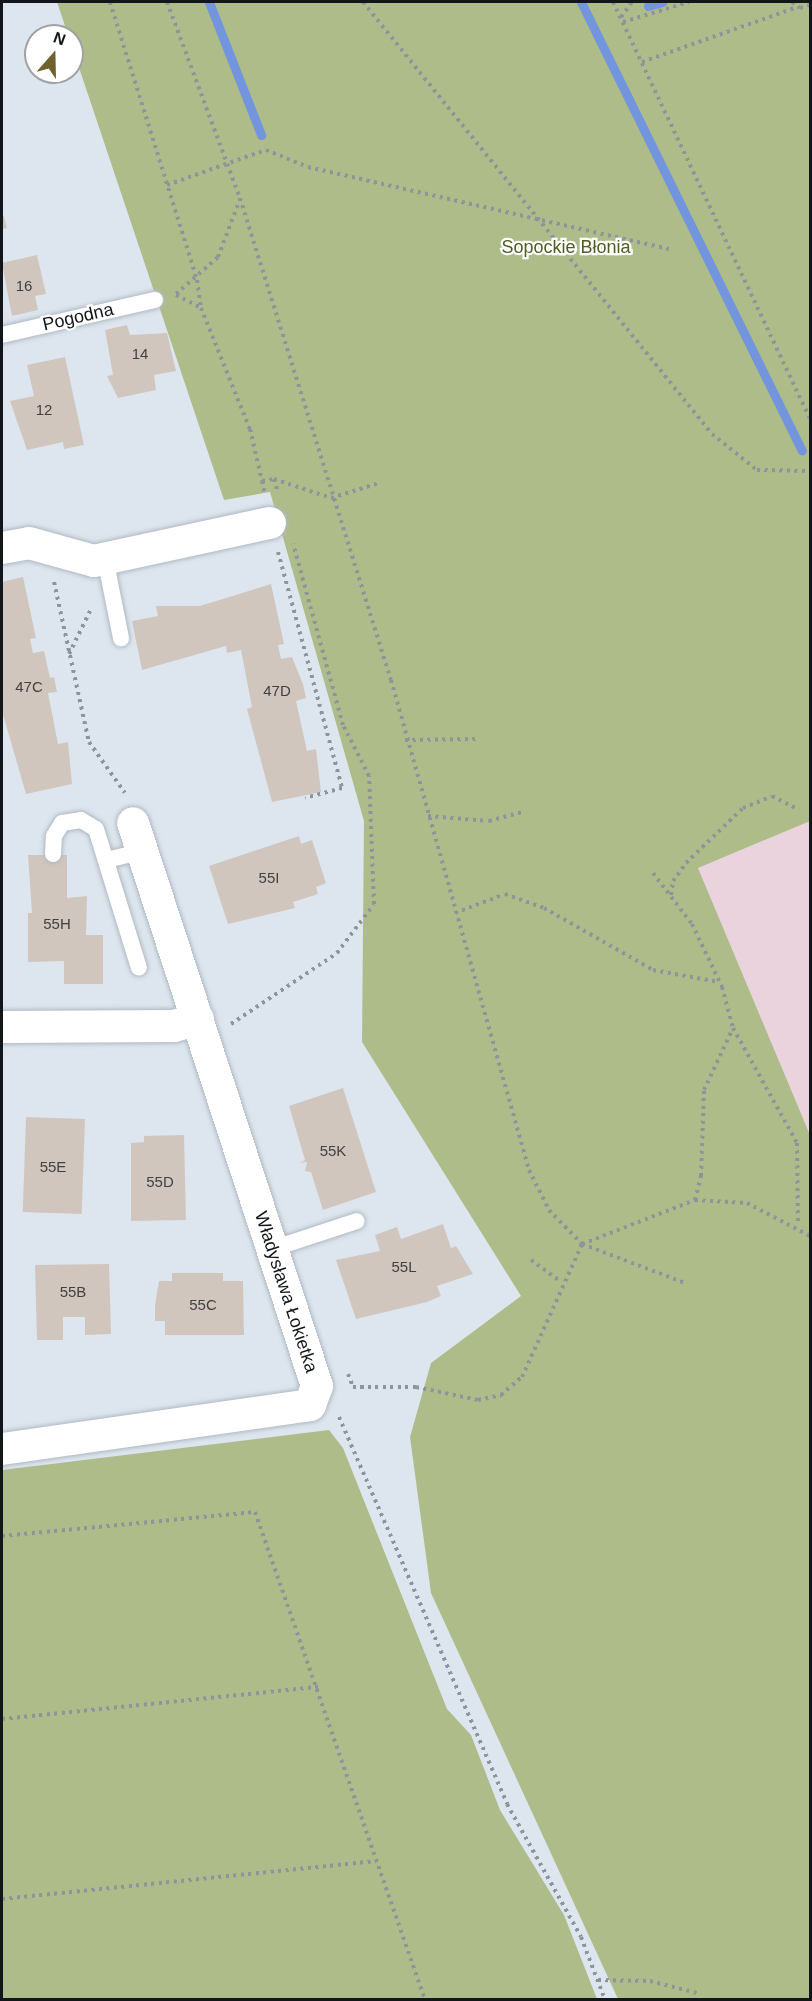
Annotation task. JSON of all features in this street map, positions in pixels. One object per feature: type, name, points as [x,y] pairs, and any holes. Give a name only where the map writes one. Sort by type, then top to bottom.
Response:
[{"type":"street","points":[[2,548],[25,543],[107,566],[267,508]]},
{"type":"street","name":"Władysława Łokietka","points":[[137,837],[312,1369],[317,1386],[309,1405]]},
{"type":"street","points":[[2,1027],[174,1026],[198,1019]]},
{"type":"street","points":[[2,1449],[309,1405]]},
{"type":"lane","name":"Pogodna","points":[[2,335],[155,300]]},
{"type":"lane","points":[[107,566],[122,638]]},
{"type":"lane","points":[[53,854],[57,827],[74,819],[96,829],[139,968]]},
{"type":"lane","points":[[107,860],[137,837]]},
{"type":"lane","points":[[272,1249],[357,1221]]},
{"type":"path","points":[[167,2],[240,198],[428,816],[529,1170],[549,1210],[582,1244],[685,1283]]},
{"type":"path","points":[[363,2],[679,396],[748,464],[780,473],[810,471]]},
{"type":"path","points":[[613,2],[810,418]]},
{"type":"path","points":[[621,17],[632,2]]},
{"type":"path","points":[[623,22],[689,2]]},
{"type":"path","points":[[792,2],[797,7]]},
{"type":"path","points":[[642,62],[797,7],[810,6]]},
{"type":"path","points":[[167,184],[266,150],[308,167],[669,249]]},
{"type":"path","points":[[201,308],[175,295],[218,256],[240,198]]},
{"type":"path","points":[[274,479],[331,498],[379,483]]},
{"type":"path","points":[[262,481],[267,508],[342,788],[305,798]]},
{"type":"path","points":[[47,549],[89,742],[129,798],[123,815],[137,837]]},
{"type":"path","points":[[69,654],[107,566]]},
{"type":"path","points":[[405,740],[478,739]]},
{"type":"path","points":[[671,896],[673,881],[686,863],[743,808],[772,796],[799,810]]},
{"type":"path","points":[[428,816],[489,821],[522,812]]},
{"type":"path","points":[[654,873],[692,924],[720,982],[733,1028],[797,1143],[798,1226]]},
{"type":"path","points":[[455,913],[505,894],[544,908],[653,970],[720,982]]},
{"type":"path","points":[[695,1200],[701,1176],[704,1090],[733,1028]]},
{"type":"path","points":[[312,1369],[342,1362],[353,1386],[416,1387],[488,1400],[522,1377],[561,1282],[582,1244],[695,1200],[747,1203],[798,1226],[810,1236]]},
{"type":"path","points":[[531,1260],[561,1282]]},
{"type":"path","points":[[309,1405],[339,1417],[507,1804],[581,1937],[605,2000]]},
{"type":"path","points":[[2,1536],[255,1512],[318,1687],[425,2000]]},
{"type":"path","points":[[2,1719],[318,1687]]},
{"type":"path","points":[[2,1899],[376,1861]]},
{"type":"path","points":[[598,1980],[650,1981],[697,1993]]},
{"type":"shaded area","points":[[810,821],[810,1135],[698,868]]},
{"type":"green space","name":"Sopockie Błonia","points":[[57,2],[810,2],[810,821],[698,868],[810,1135],[810,1999],[618,1999],[431,1593],[410,1437],[431,1363],[521,1296],[362,1042],[364,821],[270,492],[224,500],[84,83],[84,24],[64,24]]},
{"type":"green space","points":[[329,1430],[343,1448],[447,1709],[471,1735],[500,1810],[564,1915],[597,1999],[2,1999],[2,1470]]},
{"type":"building","points":[[4,216],[7,228],[2,229],[2,217]]},
{"type":"building","points":[[37,255],[46,294],[35,296],[38,310],[12,316],[2,263]]},
{"type":"building","points":[[127,325],[130,335],[167,333],[176,371],[154,375],[156,390],[118,398],[107,376],[113,375],[105,330]]},
{"type":"building","points":[[65,357],[84,445],[64,449],[63,442],[27,450],[10,401],[34,396],[27,365]]},
{"type":"building","points":[[23,577],[36,638],[30,639],[33,653],[44,651],[50,678],[54,677],[57,692],[48,693],[58,744],[68,742],[72,784],[26,794],[2,711],[2,582]]},
{"type":"building","points":[[271,584],[284,644],[278,645],[281,659],[292,657],[303,684],[306,698],[296,701],[307,751],[316,749],[321,792],[272,802],[247,709],[252,707],[241,650],[227,653],[226,646],[142,670],[132,621],[158,616],[156,606],[200,606]]},
{"type":"building","points":[[299,836],[301,844],[312,840],[326,883],[316,887],[318,894],[293,902],[295,908],[228,924],[209,866]]},
{"type":"building","points":[[28,855],[67,855],[67,898],[87,896],[86,935],[103,935],[103,984],[64,984],[64,961],[28,962],[28,913],[32,913]]},
{"type":"building","points":[[343,1088],[376,1192],[323,1210],[311,1172],[305,1171],[307,1162],[300,1163],[305,1160],[289,1106]]},
{"type":"building","points":[[26,1117],[85,1119],[82,1214],[23,1212]]},
{"type":"building","points":[[184,1135],[186,1220],[131,1221],[131,1143],[144,1142],[144,1136]]},
{"type":"building","points":[[443,1224],[451,1248],[456,1246],[473,1274],[437,1286],[441,1296],[427,1302],[356,1319],[336,1260],[380,1251],[375,1235],[397,1227],[401,1239]]},
{"type":"building","points":[[109,1264],[111,1334],[85,1335],[85,1317],[63,1317],[63,1340],[37,1340],[35,1265]]},
{"type":"building","points":[[172,1273],[223,1273],[223,1281],[243,1281],[244,1335],[165,1335],[165,1321],[155,1321],[155,1305],[159,1281],[172,1281]]},
{"type":"waterway","points":[[209,2],[261,135]]},
{"type":"waterway","points":[[581,2],[802,451]]},
{"type":"waterway","points":[[648,6],[662,2]]}]
